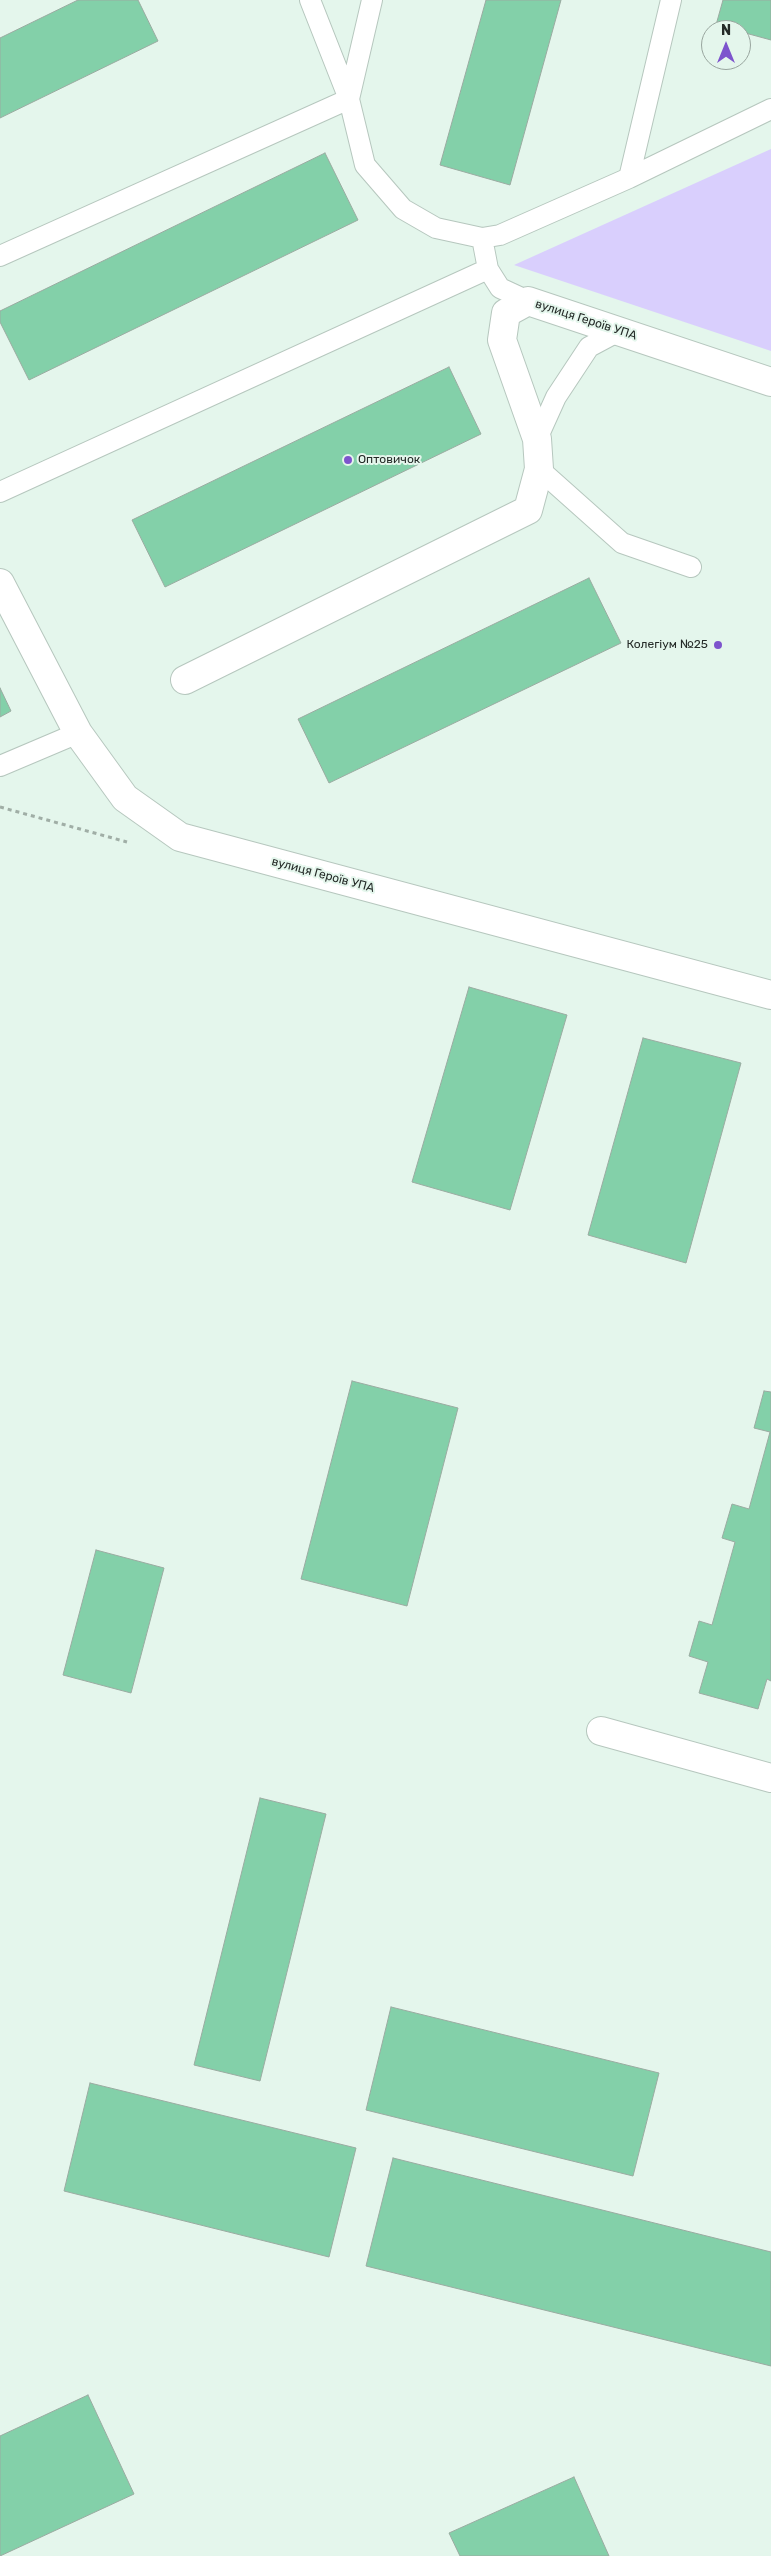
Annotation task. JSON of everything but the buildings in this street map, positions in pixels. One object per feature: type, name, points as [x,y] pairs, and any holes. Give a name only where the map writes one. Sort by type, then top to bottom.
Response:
[{"type":"street","name":"вулиця Героїв УПА","points":[[185,680],[528,510],[539,469],[536,439],[502,340],[506,313],[528,301],[771,382]]},
{"type":"street","name":"вулиця Героїв УПА","points":[[0,583],[78,733],[125,798],[180,837],[771,995]]},
{"type":"street","points":[[601,1731],[771,1778]]},
{"type":"lane","points":[[310,0],[349,99],[365,165],[403,210],[436,228],[482,238],[500,235],[629,178],[771,109]]},
{"type":"lane","points":[[349,99],[372,0]]},
{"type":"lane","points":[[629,178],[671,0]]},
{"type":"lane","points":[[0,256],[349,99]]},
{"type":"lane","points":[[482,238],[488,269],[500,288],[528,301]]},
{"type":"lane","points":[[0,492],[488,269]]},
{"type":"lane","points":[[536,439],[556,397],[589,346],[619,331]]},
{"type":"lane","points":[[539,469],[622,543],[691,567]]},
{"type":"lane","points":[[0,766],[78,733]]},
{"type":"shaded area","points":[[771,149],[771,351],[514,265]]},
{"type":"place","name":"Оптовичок","points":[[348,460]]},
{"type":"place","name":"Колегіум №25","points":[[718,645]]}]
